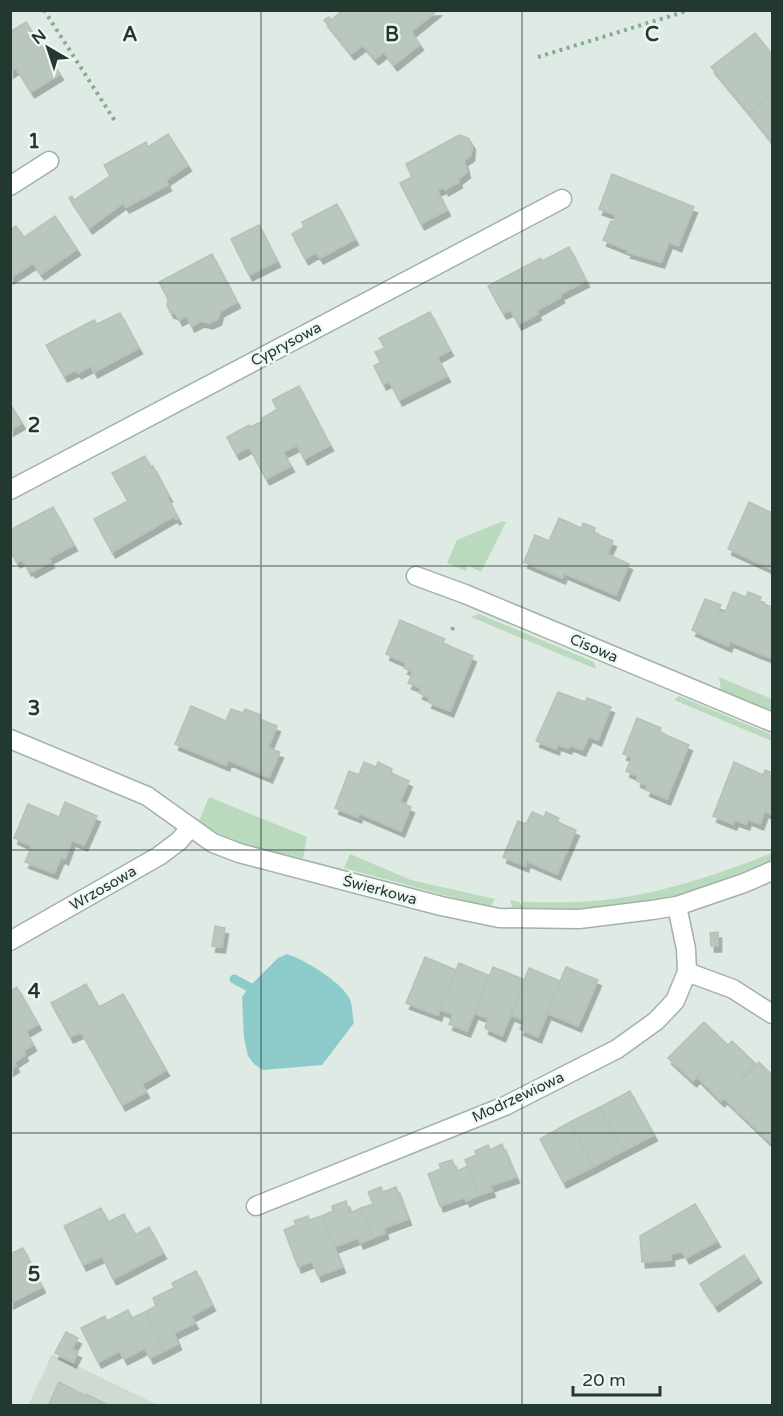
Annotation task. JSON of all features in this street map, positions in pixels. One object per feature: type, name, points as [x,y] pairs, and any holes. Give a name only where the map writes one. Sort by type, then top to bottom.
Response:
[{"type":"street","points":[[10,186],[50,161]]},
{"type":"street","name":"Cyprysowa","points":[[10,490],[562,199]]},
{"type":"street","name":"Cisowa","points":[[416,576],[465,594],[772,722]]},
{"type":"street","name":"Świerkowa","points":[[10,739],[147,796],[213,843],[239,853],[441,906],[500,918],[579,919],[677,906],[744,884],[772,871]]},
{"type":"street","name":"Wrzosowa","points":[[10,941],[159,856],[179,841],[190,828]]},
{"type":"street","name":"Modrzewiowa","points":[[256,1206],[505,1106],[617,1049],[656,1021],[675,1001],[687,972],[686,949],[677,906]]},
{"type":"street","points":[[687,972],[733,989],[772,1014]]},
{"type":"path","points":[[44,10],[115,121]]},
{"type":"path","points":[[538,57],[690,10]]},
{"type":"path","points":[[452,630],[454,623]]},
{"type":"shaded area","points":[[52,1354],[158,1405],[28,1406]]},
{"type":"green space","points":[[503,521],[506,522],[481,572],[468,566],[466,571],[447,563],[457,540]]},
{"type":"green space","points":[[479,614],[594,662],[596,669],[471,617]]},
{"type":"green space","points":[[719,677],[772,699],[772,711],[721,690]]},
{"type":"green space","points":[[679,696],[770,734],[772,741],[674,700]]},
{"type":"green space","points":[[209,797],[307,837],[303,858],[249,846],[211,829],[199,821]]},
{"type":"green space","points":[[772,853],[772,860],[700,888],[655,902],[585,909],[513,909],[510,900],[520,902],[522,905],[523,902],[583,902],[638,895],[706,877]]},
{"type":"green space","points":[[350,854],[411,880],[495,899],[490,907],[344,868]]},
{"type":"water","points":[[287,954],[320,971],[343,990],[351,1002],[354,1023],[322,1065],[263,1070],[248,1056],[244,1038],[242,997],[278,958]]},
{"type":"building","points":[[343,10],[438,10],[411,32],[420,44],[394,65],[384,52],[375,59],[363,45],[351,54],[324,20],[329,17],[331,20]]},
{"type":"building","points":[[26,22],[60,74],[31,92],[16,68],[10,72],[10,32]]},
{"type":"building","points":[[755,33],[772,54],[772,94],[749,113],[711,67]]},
{"type":"building","points":[[772,94],[772,142],[749,113]]},
{"type":"building","points":[[168,134],[188,165],[166,180],[168,185],[126,207],[123,203],[89,228],[69,198],[72,196],[74,200],[110,176],[104,165],[146,142],[148,147]]},
{"type":"building","points":[[459,135],[468,138],[472,144],[471,155],[464,160],[467,172],[458,179],[459,182],[445,190],[444,187],[437,190],[447,210],[421,224],[400,183],[412,177],[406,164]]},
{"type":"building","points":[[612,174],[694,207],[678,246],[669,242],[661,262],[627,252],[628,250],[603,240],[616,215],[599,209]]},
{"type":"building","points":[[337,204],[355,239],[320,258],[316,252],[305,259],[292,234],[304,227],[302,222]]},
{"type":"building","points":[[55,216],[77,249],[41,274],[33,263],[10,278],[10,230],[16,226],[24,237]]},
{"type":"building","points":[[259,225],[277,261],[249,275],[231,239]]},
{"type":"building","points":[[569,247],[586,281],[560,294],[561,297],[536,311],[538,314],[518,324],[511,310],[503,313],[488,286],[541,258],[542,261]]},
{"type":"building","points":[[212,254],[237,302],[220,311],[218,319],[209,323],[201,321],[191,326],[187,316],[179,320],[176,314],[170,312],[167,305],[168,299],[159,282]]},
{"type":"building","points":[[430,312],[450,350],[437,357],[447,376],[399,400],[389,381],[383,384],[374,366],[381,362],[375,352],[385,348],[379,338]]},
{"type":"building","points":[[120,313],[139,348],[94,372],[91,366],[78,373],[76,370],[64,376],[46,345],[94,320],[97,324]]},
{"type":"building","points":[[299,386],[330,445],[304,459],[297,445],[283,452],[291,466],[266,479],[249,447],[236,454],[227,437],[249,425],[250,427],[263,421],[262,418],[278,409],[272,400]]},
{"type":"building","points":[[10,404],[22,423],[10,430]]},
{"type":"building","points":[[145,456],[169,496],[167,497],[178,518],[174,516],[112,552],[94,519],[128,501],[112,473]]},
{"type":"building","points":[[749,502],[772,513],[772,569],[728,549]]},
{"type":"building","points":[[53,507],[74,545],[49,558],[51,562],[32,572],[28,570],[22,559],[17,562],[10,551],[10,530]]},
{"type":"building","points":[[559,518],[581,528],[583,523],[595,528],[594,533],[613,541],[607,554],[629,564],[616,595],[564,573],[562,578],[524,562],[535,535],[549,541]]},
{"type":"building","points":[[733,592],[746,597],[748,592],[761,597],[759,602],[772,607],[772,622],[769,631],[772,632],[771,658],[730,641],[728,646],[692,630],[705,599],[721,605],[718,611],[725,613]]},
{"type":"building","points":[[400,620],[445,639],[442,643],[473,656],[450,711],[428,702],[430,698],[419,693],[421,688],[408,683],[413,672],[404,668],[406,663],[386,654]]},
{"type":"building","points":[[558,692],[585,702],[587,698],[611,707],[598,740],[589,736],[582,750],[570,745],[568,748],[557,744],[556,749],[536,741]]},
{"type":"building","points":[[191,706],[226,721],[231,709],[243,713],[245,709],[261,715],[259,719],[277,726],[268,748],[280,752],[269,777],[228,760],[226,765],[175,744]]},
{"type":"building","points":[[637,718],[661,728],[659,732],[689,745],[667,799],[646,790],[648,786],[637,781],[638,776],[626,771],[632,757],[623,754]]},
{"type":"building","points":[[364,762],[376,767],[378,762],[392,769],[391,773],[409,781],[400,802],[411,807],[401,831],[359,813],[358,817],[335,808],[349,771],[359,775]]},
{"type":"building","points":[[734,762],[763,775],[765,770],[772,773],[772,815],[765,811],[760,824],[748,819],[746,824],[735,820],[733,824],[713,816]]},
{"type":"building","points":[[65,802],[97,816],[84,845],[72,840],[65,859],[61,857],[54,873],[25,862],[32,846],[14,838],[28,804],[59,817]]},
{"type":"building","points":[[532,812],[544,817],[546,812],[559,818],[557,822],[576,830],[557,874],[527,861],[525,866],[503,857],[518,821],[526,824]]},
{"type":"building","points":[[215,926],[225,928],[222,947],[212,946]]},
{"type":"building","points":[[718,932],[718,946],[711,946],[710,933]]},
{"type":"building","points":[[425,957],[456,970],[438,1015],[406,1003]]},
{"type":"building","points":[[459,963],[490,976],[467,1031],[449,1024],[453,1015],[440,1009]]},
{"type":"building","points":[[493,967],[525,980],[502,1036],[485,1028],[488,1018],[475,1013]]},
{"type":"building","points":[[566,967],[598,980],[578,1026],[547,1013]]},
{"type":"building","points":[[529,968],[560,981],[538,1037],[520,1029],[524,1020],[511,1015]]},
{"type":"building","points":[[86,984],[99,1007],[123,994],[166,1070],[142,1084],[146,1092],[122,1105],[81,1032],[70,1037],[51,1003]]},
{"type":"building","points":[[17,987],[38,1024],[26,1031],[33,1045],[23,1051],[25,1055],[14,1062],[16,1066],[10,1070],[10,991]]},
{"type":"building","points":[[704,1022],[728,1045],[693,1081],[668,1058]]},
{"type":"building","points":[[732,1041],[756,1064],[721,1101],[697,1077]]},
{"type":"building","points":[[759,1062],[772,1075],[772,1096],[748,1121],[724,1098]]},
{"type":"building","points":[[630,1091],[654,1135],[623,1151],[600,1107]]},
{"type":"building","points":[[772,1096],[772,1144],[748,1121]]},
{"type":"building","points":[[600,1107],[623,1151],[593,1167],[570,1122]]},
{"type":"building","points":[[570,1122],[593,1167],[563,1182],[540,1139]]},
{"type":"building","points":[[502,1144],[516,1177],[490,1186],[492,1191],[479,1195],[465,1160],[476,1155],[475,1151],[488,1145],[490,1150]]},
{"type":"building","points":[[452,1160],[457,1171],[468,1166],[479,1195],[466,1201],[465,1197],[440,1206],[428,1174],[441,1169],[439,1164]]},
{"type":"building","points":[[381,1187],[383,1192],[396,1187],[408,1219],[384,1228],[385,1233],[373,1238],[361,1208],[373,1204],[368,1192]]},
{"type":"building","points":[[346,1201],[350,1213],[361,1208],[373,1238],[360,1243],[358,1238],[334,1247],[322,1216],[333,1211],[332,1206]]},
{"type":"building","points":[[695,1204],[717,1241],[686,1258],[682,1251],[671,1254],[671,1260],[642,1262],[640,1236]]},
{"type":"building","points":[[101,1208],[108,1222],[124,1214],[135,1235],[149,1227],[163,1253],[113,1279],[102,1256],[83,1265],[64,1226]]},
{"type":"building","points":[[308,1216],[309,1220],[322,1216],[342,1267],[318,1276],[312,1261],[298,1267],[284,1230],[296,1225],[294,1221]]},
{"type":"building","points":[[23,1248],[42,1287],[10,1303],[10,1254]]},
{"type":"building","points":[[744,1255],[758,1277],[715,1306],[700,1284]]},
{"type":"building","points":[[196,1271],[212,1305],[191,1316],[195,1323],[174,1333],[178,1344],[164,1351],[145,1312],[156,1306],[153,1298],[174,1288],[172,1283]]},
{"type":"building","points":[[128,1310],[132,1318],[145,1312],[164,1351],[150,1358],[145,1348],[124,1359],[120,1351],[98,1362],[81,1328],[105,1316],[107,1321]]},
{"type":"building","points":[[66,1332],[78,1338],[72,1349],[78,1352],[73,1362],[55,1353]]},
{"type":"building","points":[[59,1382],[86,1396],[86,1394],[110,1406],[48,1406]]},
{"type":"waterway","points":[[234,979],[249,987]]}]
